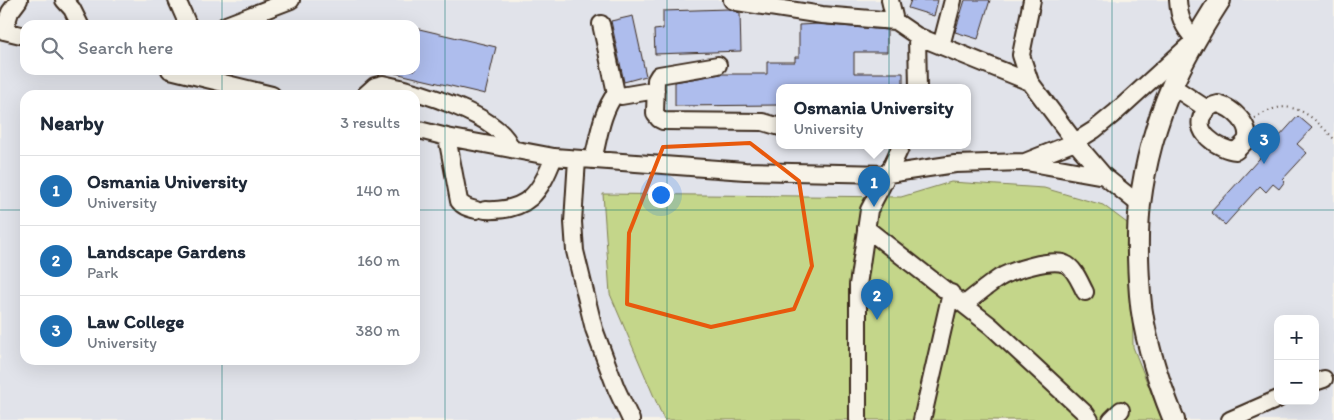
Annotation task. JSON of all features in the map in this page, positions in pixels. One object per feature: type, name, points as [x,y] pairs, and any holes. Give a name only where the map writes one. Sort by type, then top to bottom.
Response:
[{"type":"main road","points":[[1174,420],[1162,391],[1149,347],[1140,297],[1140,205],[1152,144],[1172,86],[1195,40],[1220,0]]},
{"type":"street","points":[[20,0],[10,12],[2,30],[20,35]]},
{"type":"street","points":[[64,0],[72,9],[78,20]]},
{"type":"street","points":[[177,0],[186,20]]},
{"type":"street","points":[[239,20],[291,0]]},
{"type":"street","points":[[732,0],[822,15],[895,21],[918,36],[1030,82]]},
{"type":"street","points":[[890,0],[895,21]]},
{"type":"street","points":[[941,46],[953,0]]},
{"type":"street","points":[[1032,0],[1021,56],[1030,82],[1075,142],[1104,176],[1140,205]]},
{"type":"street","points":[[1025,162],[1075,142],[1116,112],[1195,40],[1181,22],[1178,0]]},
{"type":"street","points":[[601,24],[616,93],[621,96],[656,90]]},
{"type":"street","points":[[918,36],[918,84]]},
{"type":"street","points":[[718,65],[663,73],[657,77],[655,114],[659,119],[664,121],[763,122],[776,125]]},
{"type":"street","points":[[201,75],[254,90]]},
{"type":"street","points":[[371,90],[375,86],[383,84],[403,90]]},
{"type":"street","points":[[1172,86],[1208,109]]},
{"type":"street","points":[[616,93],[607,105],[585,160],[573,222],[575,251],[594,329],[616,388],[631,420]]},
{"type":"street","points":[[420,95],[458,106],[474,114],[500,133],[507,140],[511,149]]},
{"type":"street","points":[[1212,105],[1223,106],[1244,124],[1248,130],[1246,142],[1236,151],[1229,150],[1203,133],[1200,122],[1202,114],[1212,105]]},
{"type":"street","points":[[420,130],[554,157],[745,171],[888,174],[955,164],[1025,162],[1104,176]]},
{"type":"street","points":[[447,137],[459,201],[467,208],[497,210],[513,208],[527,200],[544,182],[554,157]]},
{"type":"street","points":[[858,420],[858,285],[869,210],[888,174],[895,149]]},
{"type":"street","points":[[866,228],[991,326],[1086,414],[1090,420]]},
{"type":"street","points":[[965,304],[1000,278],[1043,262],[1067,264],[1073,270],[1085,292]]},
{"type":"street","points":[[922,420],[951,293]]},
{"type":"street","points":[[1230,420],[1274,401]]},
{"type":"path","points":[[1244,124],[1274,109],[1285,107],[1298,109],[1323,127],[1334,139]]},
{"type":"highlighted area","points":[[750,143],[799,181],[812,266],[794,309],[711,327],[627,304],[629,233],[663,147]]},
{"type":"shaded area","points":[[0,0],[1334,0],[1334,420],[0,420]]},
{"type":"green space","points":[[951,182],[1044,188],[1103,205],[1131,226],[1133,347],[1162,420],[664,420],[610,294],[603,194],[901,197]]},
{"type":"building","points":[[911,0],[938,0],[934,16],[908,8]]},
{"type":"building","points":[[965,0],[990,0],[978,39],[955,32]]},
{"type":"building","points":[[728,9],[740,13],[741,51],[655,54],[654,30],[663,29],[663,11]]},
{"type":"building","points":[[633,16],[646,76],[624,82],[611,21]]},
{"type":"building","points":[[818,24],[887,30],[887,52],[854,52],[854,73],[903,73],[903,84],[776,84],[776,105],[675,106],[675,82],[721,74],[767,74],[767,62],[795,62],[795,57],[799,57],[799,25]]},
{"type":"building","points":[[420,29],[496,47],[485,94],[404,75],[420,75]]},
{"type":"building","points":[[1298,116],[1312,128],[1297,144],[1307,153],[1283,179],[1285,181],[1279,189],[1273,184],[1266,192],[1260,186],[1225,225],[1211,212]]},
{"type":"place","name":"Law College","points":[[1264,164]]},
{"type":"place","name":"Osmania University","points":[[874,207]]},
{"type":"place","name":"Landscape Gardens","points":[[877,320]]}]
